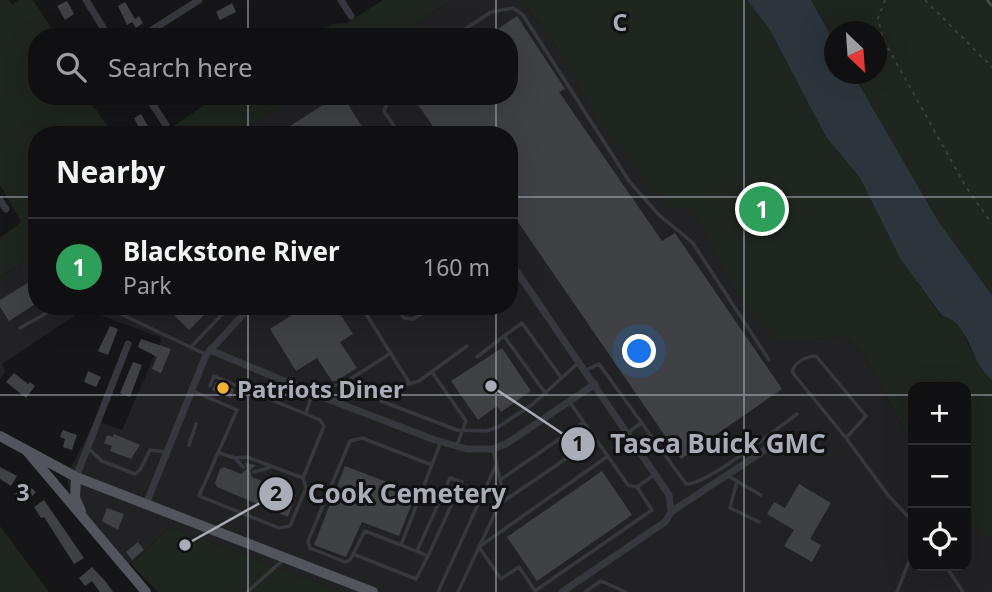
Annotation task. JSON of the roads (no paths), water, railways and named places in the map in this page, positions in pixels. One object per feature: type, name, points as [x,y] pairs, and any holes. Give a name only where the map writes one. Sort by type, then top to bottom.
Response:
[{"type":"main road","points":[[0,436],[74,475],[373,592]]},
{"type":"main road","points":[[25,449],[92,532],[146,592]]},
{"type":"main road","points":[[66,500],[74,475]]},
{"type":"main road","points":[[74,475],[75,498],[92,532]]},
{"type":"street","points":[[86,0],[103,28]]},
{"type":"street","points":[[155,28],[199,0]]},
{"type":"street","points":[[341,0],[351,16]]},
{"type":"street","points":[[153,105],[166,125]]},
{"type":"street","points":[[0,200],[6,209]]},
{"type":"street","points":[[518,273],[669,495],[671,513]]},
{"type":"street","points":[[145,504],[208,352],[243,315]]},
{"type":"street","points":[[74,475],[128,344]]},
{"type":"street","points":[[208,352],[456,447],[493,449],[513,440],[595,384]]},
{"type":"street","points":[[562,592],[665,522],[671,513],[765,450]]},
{"type":"lane","points":[[467,28],[491,12],[513,8],[523,15],[629,181],[659,215],[692,242],[769,360]]},
{"type":"lane","points":[[387,105],[384,111],[394,126]]},
{"type":"lane","points":[[20,328],[43,315]]},
{"type":"lane","points":[[123,315],[191,347],[208,352]]},
{"type":"lane","points":[[191,347],[221,315]]},
{"type":"lane","points":[[367,315],[410,384]]},
{"type":"lane","points":[[402,315],[413,319],[419,315]]},
{"type":"lane","points":[[477,357],[522,323],[560,376]]},
{"type":"lane","points":[[504,336],[546,394]]},
{"type":"lane","points":[[467,346],[432,372],[398,387],[381,401],[457,430],[486,431],[498,428],[546,394],[560,376],[579,361]]},
{"type":"lane","points":[[306,414],[316,394],[324,386],[341,385],[391,353]]},
{"type":"lane","points":[[846,438],[866,416],[816,356],[807,356],[794,366],[792,372],[908,517]]},
{"type":"lane","points":[[586,370],[598,364],[681,480],[695,484],[797,414]]},
{"type":"lane","points":[[432,372],[463,415],[464,429],[456,447]]},
{"type":"lane","points":[[191,390],[237,410],[200,496],[279,528],[290,526],[306,488],[303,478],[324,426],[320,420],[214,376],[210,386]]},
{"type":"lane","points":[[479,547],[501,579],[519,567],[535,591],[652,510],[637,487],[628,485],[569,401]]},
{"type":"lane","points":[[500,480],[584,422]]},
{"type":"lane","points":[[188,444],[196,424]]},
{"type":"lane","points":[[628,433],[641,424]]},
{"type":"lane","points":[[428,556],[365,531],[353,554],[345,562],[310,548],[308,541],[350,441],[362,438],[432,464]]},
{"type":"lane","points":[[499,504],[595,439]]},
{"type":"lane","points":[[401,545],[441,442]]},
{"type":"lane","points":[[86,448],[95,452],[102,461],[132,474],[140,470],[149,450],[166,452]]},
{"type":"lane","points":[[458,592],[504,494],[493,449]]},
{"type":"lane","points":[[218,453],[235,458],[247,457],[303,478]]},
{"type":"lane","points":[[479,547],[608,456]]},
{"type":"lane","points":[[235,458],[243,467]]},
{"type":"lane","points":[[438,592],[496,464]]},
{"type":"lane","points":[[254,472],[273,467]]},
{"type":"lane","points":[[637,487],[655,474]]},
{"type":"lane","points":[[726,475],[761,495]]},
{"type":"lane","points":[[353,554],[416,579],[461,480],[450,478],[417,551]]},
{"type":"lane","points":[[737,481],[730,508],[759,523]]},
{"type":"lane","points":[[247,592],[285,558]]},
{"type":"lane","points":[[897,592],[908,564]]},
{"type":"lane","points":[[597,568],[601,581],[626,592]]},
{"type":"lane","points":[[949,571],[963,592]]},
{"type":"lane","points":[[585,592],[601,581]]},
{"type":"railway","points":[[987,0],[992,6]]},
{"type":"place","name":"Blackstone River","points":[[762,209]]},
{"type":"place","name":"Tasca Buick GMC","points":[[491,386]]},
{"type":"place","name":"Patriots Diner","points":[[223,388]]},
{"type":"place","name":"Cook Cemetery","points":[[185,545]]}]
